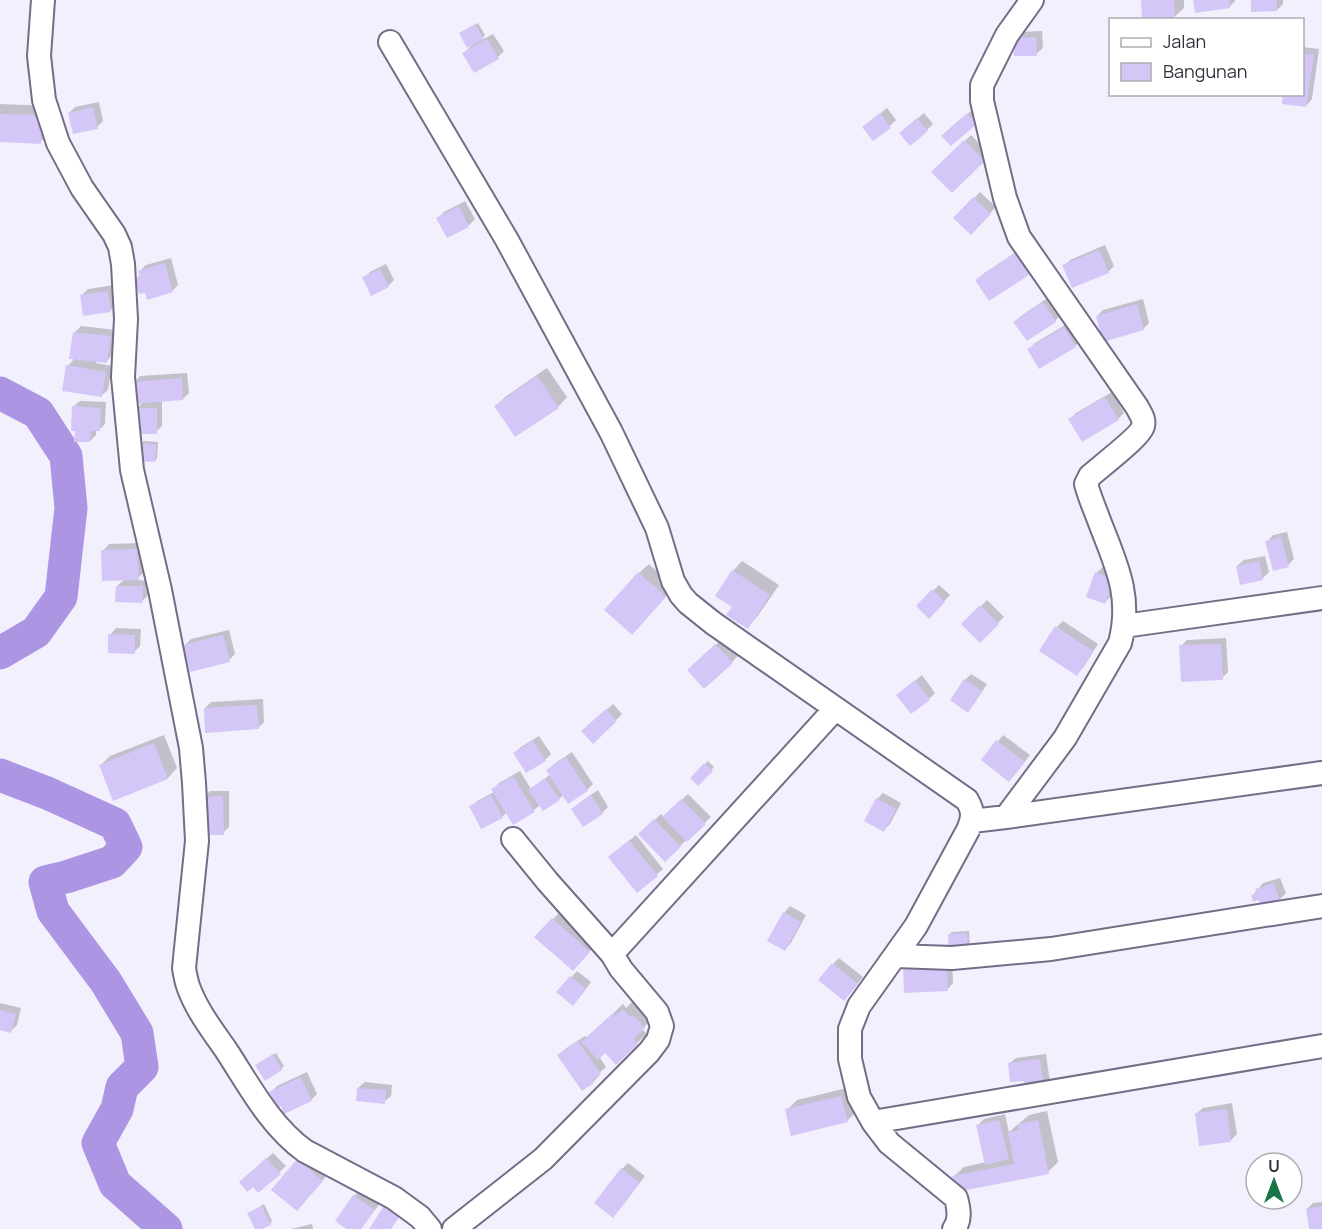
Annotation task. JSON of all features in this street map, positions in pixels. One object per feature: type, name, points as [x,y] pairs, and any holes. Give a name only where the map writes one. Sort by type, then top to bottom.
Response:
[{"type":"street","points":[[43,0],[39,56],[44,100],[58,143],[82,188],[114,234],[120,247],[123,264],[126,319],[123,377],[132,470],[160,590],[191,748],[197,841],[184,968],[187,985],[194,1000],[260,1101],[277,1125],[295,1144],[394,1197],[420,1217],[430,1229]]},
{"type":"street","points":[[1006,818],[1065,738],[1120,643],[1125,607],[1122,583],[1086,484],[1090,476],[1134,438],[1143,427],[1142,417],[1137,407],[1019,237],[1005,198],[982,101],[982,85],[1007,35],[1032,0]]},
{"type":"street","points":[[390,42],[507,240],[611,432],[657,528],[674,581],[681,595],[713,623],[967,800],[972,808],[972,821],[968,830],[916,926],[859,1006],[850,1029],[850,1059],[859,1097],[873,1122],[889,1143],[956,1198],[959,1217],[954,1229]]},
{"type":"street","points":[[1124,626],[1322,598]]},
{"type":"street","points":[[612,954],[835,709]]},
{"type":"street","points":[[972,821],[1322,773]]},
{"type":"street","points":[[454,1229],[543,1159],[649,1052],[658,1040],[662,1026],[657,1012],[637,990],[612,954],[513,839]]},
{"type":"street","points":[[896,956],[952,958],[1051,949],[1322,906]]},
{"type":"street","points":[[873,1122],[1322,1046]]},
{"type":"building","points":[[1141,0],[1174,0],[1175,18],[1142,18]]},
{"type":"building","points":[[1193,0],[1229,0],[1230,8],[1195,13]]},
{"type":"building","points":[[1251,0],[1277,0],[1277,11],[1251,12]]},
{"type":"building","points":[[475,24],[484,39],[467,48],[459,33]]},
{"type":"building","points":[[1036,37],[1037,56],[1014,56],[1014,38]]},
{"type":"building","points":[[487,39],[499,59],[474,73],[462,53]]},
{"type":"building","points":[[1304,53],[1314,55],[1306,107],[1282,104],[1283,96],[1304,96]]},
{"type":"building","points":[[93,107],[98,129],[73,134],[68,113]]},
{"type":"building","points":[[880,113],[891,128],[873,141],[862,127]]},
{"type":"building","points":[[967,113],[977,124],[951,146],[941,136]]},
{"type":"building","points":[[0,114],[41,115],[41,144],[0,142]]},
{"type":"building","points":[[917,118],[928,131],[910,146],[899,133]]},
{"type":"building","points":[[964,140],[985,161],[952,193],[931,172]]},
{"type":"building","points":[[973,197],[991,214],[971,235],[953,218]]},
{"type":"building","points":[[459,206],[469,227],[447,238],[436,218]]},
{"type":"building","points":[[1099,250],[1109,273],[1072,288],[1062,265]]},
{"type":"building","points":[[1015,253],[1029,275],[989,301],[975,280]]},
{"type":"building","points":[[165,263],[173,292],[147,300],[145,293],[139,294],[134,278],[140,277],[138,271]]},
{"type":"building","points":[[380,269],[389,287],[371,296],[362,277]]},
{"type":"building","points":[[108,291],[111,312],[83,316],[80,295]]},
{"type":"building","points":[[1043,302],[1056,322],[1027,341],[1013,322]]},
{"type":"building","points":[[1137,304],[1144,330],[1103,342],[1096,316]]},
{"type":"building","points":[[1064,327],[1076,347],[1039,369],[1027,349]]},
{"type":"building","points":[[73,332],[111,336],[107,363],[69,359]]},
{"type":"building","points":[[66,365],[106,372],[102,397],[62,391]]},
{"type":"building","points":[[537,376],[559,408],[515,437],[494,406]]},
{"type":"building","points":[[182,378],[183,400],[134,404],[133,382]]},
{"type":"building","points":[[1105,397],[1119,420],[1082,442],[1068,419]]},
{"type":"building","points":[[72,406],[101,408],[100,431],[91,431],[90,442],[74,442],[75,431],[71,431]]},
{"type":"building","points":[[135,408],[157,408],[157,434],[135,434]]},
{"type":"building","points":[[140,443],[156,444],[155,462],[139,461]]},
{"type":"building","points":[[1281,537],[1289,567],[1273,571],[1265,541]]},
{"type":"building","points":[[137,549],[139,580],[102,581],[101,550]]},
{"type":"building","points":[[1259,561],[1263,580],[1240,585],[1236,566]]},
{"type":"building","points":[[732,570],[770,595],[748,629],[726,615],[732,607],[715,596]]},
{"type":"building","points":[[638,572],[666,597],[632,635],[604,610]]},
{"type":"building","points":[[1095,572],[1114,579],[1105,604],[1086,597]]},
{"type":"building","points":[[116,586],[143,586],[142,603],[115,602]]},
{"type":"building","points":[[932,589],[945,602],[929,619],[916,606]]},
{"type":"building","points":[[980,605],[999,624],[980,643],[961,624]]},
{"type":"building","points":[[1055,626],[1093,651],[1077,676],[1039,651]]},
{"type":"building","points":[[108,634],[135,635],[135,654],[108,653]]},
{"type":"building","points":[[223,635],[230,662],[190,672],[183,645]]},
{"type":"building","points":[[715,644],[733,663],[704,689],[687,670]]},
{"type":"building","points":[[1221,644],[1223,680],[1181,682],[1179,645]]},
{"type":"building","points":[[964,679],[982,691],[968,713],[950,700]]},
{"type":"building","points":[[915,680],[930,700],[911,714],[896,695]]},
{"type":"building","points":[[257,705],[259,729],[205,733],[204,708]]},
{"type":"building","points":[[606,709],[617,721],[593,744],[581,731]]},
{"type":"building","points":[[996,740],[1025,762],[1009,782],[981,760]]},
{"type":"building","points":[[533,741],[546,761],[526,773],[513,753]]},
{"type":"building","points":[[154,743],[168,779],[113,801],[99,765]]},
{"type":"building","points":[[566,757],[588,791],[568,804],[546,770]]},
{"type":"building","points":[[704,763],[713,771],[698,786],[690,778]]},
{"type":"building","points":[[513,776],[535,812],[513,825],[491,789]]},
{"type":"building","points":[[545,778],[560,800],[543,811],[528,790]]},
{"type":"building","points":[[491,795],[503,818],[481,829],[469,806]]},
{"type":"building","points":[[591,795],[603,814],[583,827],[571,809]]},
{"type":"building","points":[[223,796],[224,835],[203,835],[202,797]]},
{"type":"building","points":[[876,798],[896,809],[884,832],[864,821]]},
{"type":"building","points":[[681,799],[706,824],[687,842],[662,817]]},
{"type":"building","points":[[654,819],[681,847],[665,862],[638,834]]},
{"type":"building","points":[[629,840],[658,876],[637,893],[608,857]]},
{"type":"building","points":[[1274,883],[1280,901],[1261,907],[1259,900],[1253,902],[1251,895],[1257,893],[1255,889]]},
{"type":"building","points":[[783,912],[801,922],[785,951],[767,941]]},
{"type":"building","points":[[552,918],[590,952],[573,971],[534,937]]},
{"type":"building","points":[[967,933],[968,952],[949,953],[948,934]]},
{"type":"building","points":[[832,963],[858,984],[844,1001],[818,980]]},
{"type":"building","points":[[947,965],[948,991],[904,993],[903,967]]},
{"type":"building","points":[[570,976],[586,989],[573,1006],[556,992]]},
{"type":"building","points":[[623,1009],[630,1017],[633,1015],[645,1028],[633,1039],[638,1044],[616,1065],[605,1053],[598,1060],[581,1042],[613,1013],[615,1016]]},
{"type":"building","points":[[0,1010],[16,1014],[11,1033],[0,1030]]},
{"type":"building","points":[[578,1041],[601,1074],[592,1081],[594,1083],[582,1091],[557,1055]]},
{"type":"building","points":[[273,1054],[282,1070],[265,1081],[255,1065]]},
{"type":"building","points":[[1040,1059],[1044,1090],[1026,1092],[1024,1081],[1010,1082],[1008,1063]]},
{"type":"building","points":[[301,1077],[312,1101],[284,1114],[281,1106],[277,1108],[269,1092]]},
{"type":"building","points":[[357,1088],[386,1090],[385,1104],[356,1101]]},
{"type":"building","points":[[841,1096],[848,1122],[791,1136],[785,1109]]},
{"type":"building","points":[[1227,1109],[1231,1142],[1199,1146],[1195,1113]]},
{"type":"building","points":[[999,1120],[1009,1159],[985,1165],[976,1125]]},
{"type":"building","points":[[1038,1120],[1049,1174],[956,1192],[952,1176],[1014,1164],[1008,1132],[1019,1130],[1018,1124]]},
{"type":"building","points":[[266,1158],[281,1174],[258,1193],[253,1187],[247,1192],[239,1182]]},
{"type":"building","points":[[297,1159],[323,1181],[297,1211],[271,1190]]},
{"type":"building","points":[[621,1168],[640,1183],[613,1218],[594,1203]]},
{"type":"building","points":[[353,1195],[375,1210],[361,1229],[346,1229],[335,1221]]},
{"type":"building","points":[[262,1206],[271,1225],[255,1229],[247,1213]]},
{"type":"building","points":[[384,1206],[400,1216],[391,1229],[369,1229]]},
{"type":"building","points":[[1322,1206],[1322,1229],[1309,1229],[1306,1209]]},
{"type":"waterway","points":[[0,393],[38,413],[66,456],[71,508],[61,597],[36,632],[0,653]]},
{"type":"waterway","points":[[0,775],[47,793],[115,824],[126,847],[112,862],[45,882],[53,911],[106,982],[137,1033],[142,1067],[122,1087],[117,1109],[98,1143],[115,1184],[166,1229]]}]
